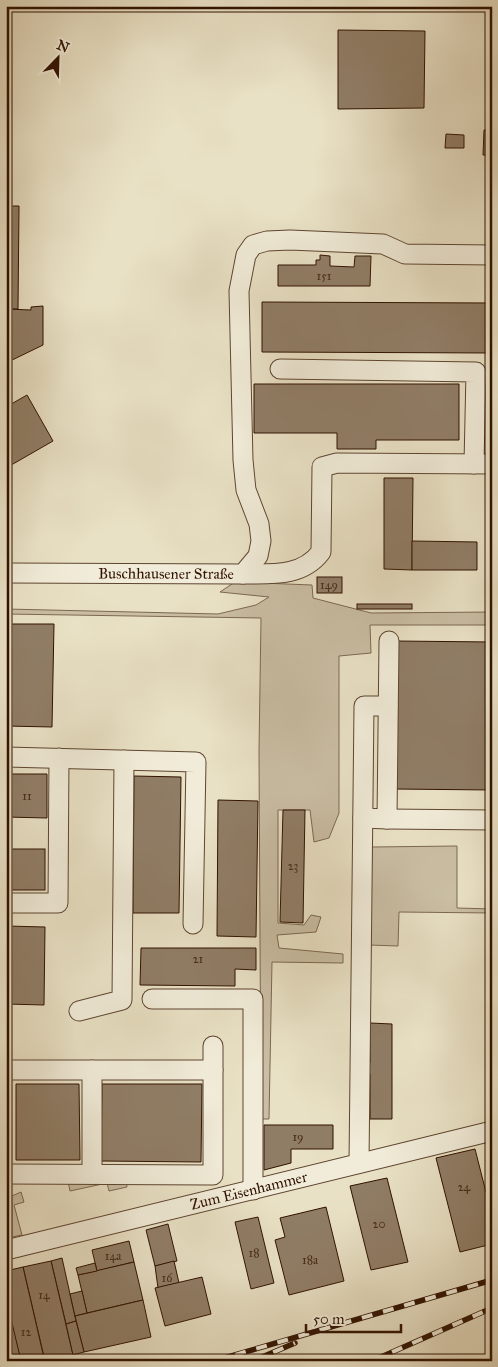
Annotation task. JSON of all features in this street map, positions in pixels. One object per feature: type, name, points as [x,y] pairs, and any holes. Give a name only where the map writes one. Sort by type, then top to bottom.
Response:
[{"type":"street","name":"Buschhausener Straße","points":[[6,573],[243,574],[258,556],[261,541],[259,524],[244,479],[240,291],[246,255],[253,245],[267,240],[383,244],[405,254],[492,255]]},
{"type":"street","points":[[243,574],[297,570],[308,566],[322,552],[322,467],[337,463],[483,464],[476,372],[280,369]]},
{"type":"street","points":[[387,819],[389,641]]},
{"type":"street","points":[[359,1163],[364,706],[388,706]]},
{"type":"street","points":[[6,757],[196,762],[193,924]]},
{"type":"street","points":[[6,903],[58,903],[59,758]]},
{"type":"street","points":[[79,1011],[122,1000],[124,760]]},
{"type":"street","points":[[363,818],[492,820]]},
{"type":"street","points":[[152,999],[253,999],[253,1190]]},
{"type":"street","points":[[6,1174],[213,1175],[213,1046]]},
{"type":"street","points":[[6,1070],[213,1070]]},
{"type":"street","points":[[92,1070],[92,1174]]},
{"type":"street","name":"Zum Eisenhammer","points":[[6,1250],[492,1131]]},
{"type":"shaded area","points":[[235,582],[312,585],[313,598],[371,613],[492,612],[492,625],[370,625],[371,653],[339,656],[339,813],[329,838],[314,842],[310,810],[278,810],[278,923],[304,925],[311,915],[321,917],[316,932],[277,935],[279,948],[343,954],[343,963],[272,962],[269,1119],[261,1119],[259,751],[261,618],[6,614],[6,609],[218,614],[256,605],[269,597],[220,592]]},
{"type":"shaded area","points":[[457,846],[457,908],[492,909],[492,913],[399,912],[398,946],[369,945],[372,847]]},
{"type":"shaded area","points":[[126,1180],[127,1187],[109,1191],[107,1183],[70,1191],[68,1181]]},
{"type":"shaded area","points":[[21,1192],[24,1202],[14,1205],[22,1235],[12,1237],[12,1196]]},
{"type":"building","points":[[338,30],[425,31],[424,108],[338,109]]},
{"type":"building","points":[[6,116],[9,116],[8,206],[6,206]]},
{"type":"building","points":[[484,130],[492,130],[492,155],[483,155]]},
{"type":"building","points":[[446,134],[464,135],[464,148],[445,148]]},
{"type":"building","points":[[6,206],[19,206],[18,309],[6,309]]},
{"type":"building","points":[[320,255],[330,256],[330,266],[354,267],[355,256],[371,256],[370,286],[278,286],[278,265],[316,265],[316,260],[320,260]]},
{"type":"building","points":[[262,302],[492,303],[492,353],[262,352]]},
{"type":"building","points":[[43,306],[43,345],[6,363],[6,309],[31,310],[31,307]]},
{"type":"building","points":[[254,384],[459,384],[459,440],[376,440],[376,449],[337,449],[337,433],[254,433]]},
{"type":"building","points":[[27,395],[53,441],[6,468],[6,407]]},
{"type":"building","points":[[384,478],[413,478],[412,570],[384,569]]},
{"type":"building","points":[[412,541],[477,542],[477,570],[412,570]]},
{"type":"building","points":[[317,577],[342,577],[342,593],[317,593]]},
{"type":"building","points":[[357,604],[412,604],[412,609],[357,609]]},
{"type":"building","points":[[6,624],[54,624],[52,727],[6,726]]},
{"type":"building","points":[[396,641],[492,642],[492,790],[395,789]]},
{"type":"building","points":[[6,774],[47,774],[47,818],[6,817]]},
{"type":"building","points":[[134,776],[181,777],[179,913],[133,913]]},
{"type":"building","points":[[218,800],[258,801],[256,937],[217,936]]},
{"type":"building","points":[[283,810],[305,810],[303,923],[280,922]]},
{"type":"building","points":[[6,849],[45,849],[45,890],[6,890]]},
{"type":"building","points":[[6,926],[45,927],[44,1005],[6,1004]]},
{"type":"building","points":[[141,948],[256,948],[256,970],[235,969],[235,986],[140,985]]},
{"type":"building","points":[[370,1023],[392,1024],[392,1119],[370,1119],[370,1074],[364,1075],[364,1062],[370,1063]]},
{"type":"building","points":[[16,1084],[79,1084],[80,1160],[16,1160]]},
{"type":"building","points":[[102,1084],[202,1084],[201,1162],[101,1161]]},
{"type":"building","points":[[264,1125],[333,1125],[333,1149],[291,1149],[291,1163],[264,1170]]},
{"type":"building","points":[[475,1149],[492,1216],[492,1244],[460,1252],[436,1158]]},
{"type":"building","points":[[387,1178],[408,1262],[371,1270],[350,1186]]},
{"type":"building","points":[[326,1207],[344,1281],[289,1295],[275,1240],[285,1237],[280,1218]]},
{"type":"building","points":[[258,1217],[274,1283],[251,1289],[235,1222]]},
{"type":"building","points":[[168,1224],[177,1261],[155,1266],[146,1230]]},
{"type":"building","points":[[129,1241],[134,1262],[97,1271],[92,1250]]},
{"type":"building","points":[[62,1258],[76,1321],[66,1324],[51,1261]]},
{"type":"building","points":[[51,1261],[74,1359],[65,1361],[45,1361],[23,1267]]},
{"type":"building","points":[[174,1261],[179,1283],[158,1288],[155,1266]]},
{"type":"building","points":[[134,1262],[143,1300],[87,1313],[78,1275]]},
{"type":"building","points":[[95,1263],[97,1271],[78,1275],[76,1268]]},
{"type":"building","points":[[23,1267],[44,1358],[31,1361],[21,1361],[6,1307],[6,1271]]},
{"type":"building","points":[[202,1277],[211,1314],[165,1326],[155,1288]]},
{"type":"building","points":[[82,1291],[87,1313],[75,1316],[70,1294]]},
{"type":"building","points":[[143,1300],[151,1337],[84,1352],[75,1316]]},
{"type":"building","points":[[8,1306],[21,1361],[6,1361]]},
{"type":"building","points":[[76,1321],[84,1352],[73,1355],[66,1324]]},
{"type":"railway","points":[[214,1361],[492,1280]]},
{"type":"railway","points":[[372,1361],[492,1308]]},
{"type":"railway","points":[[253,1361],[295,1343]]},
{"type":"railway","points":[[476,1361],[492,1356]]}]
